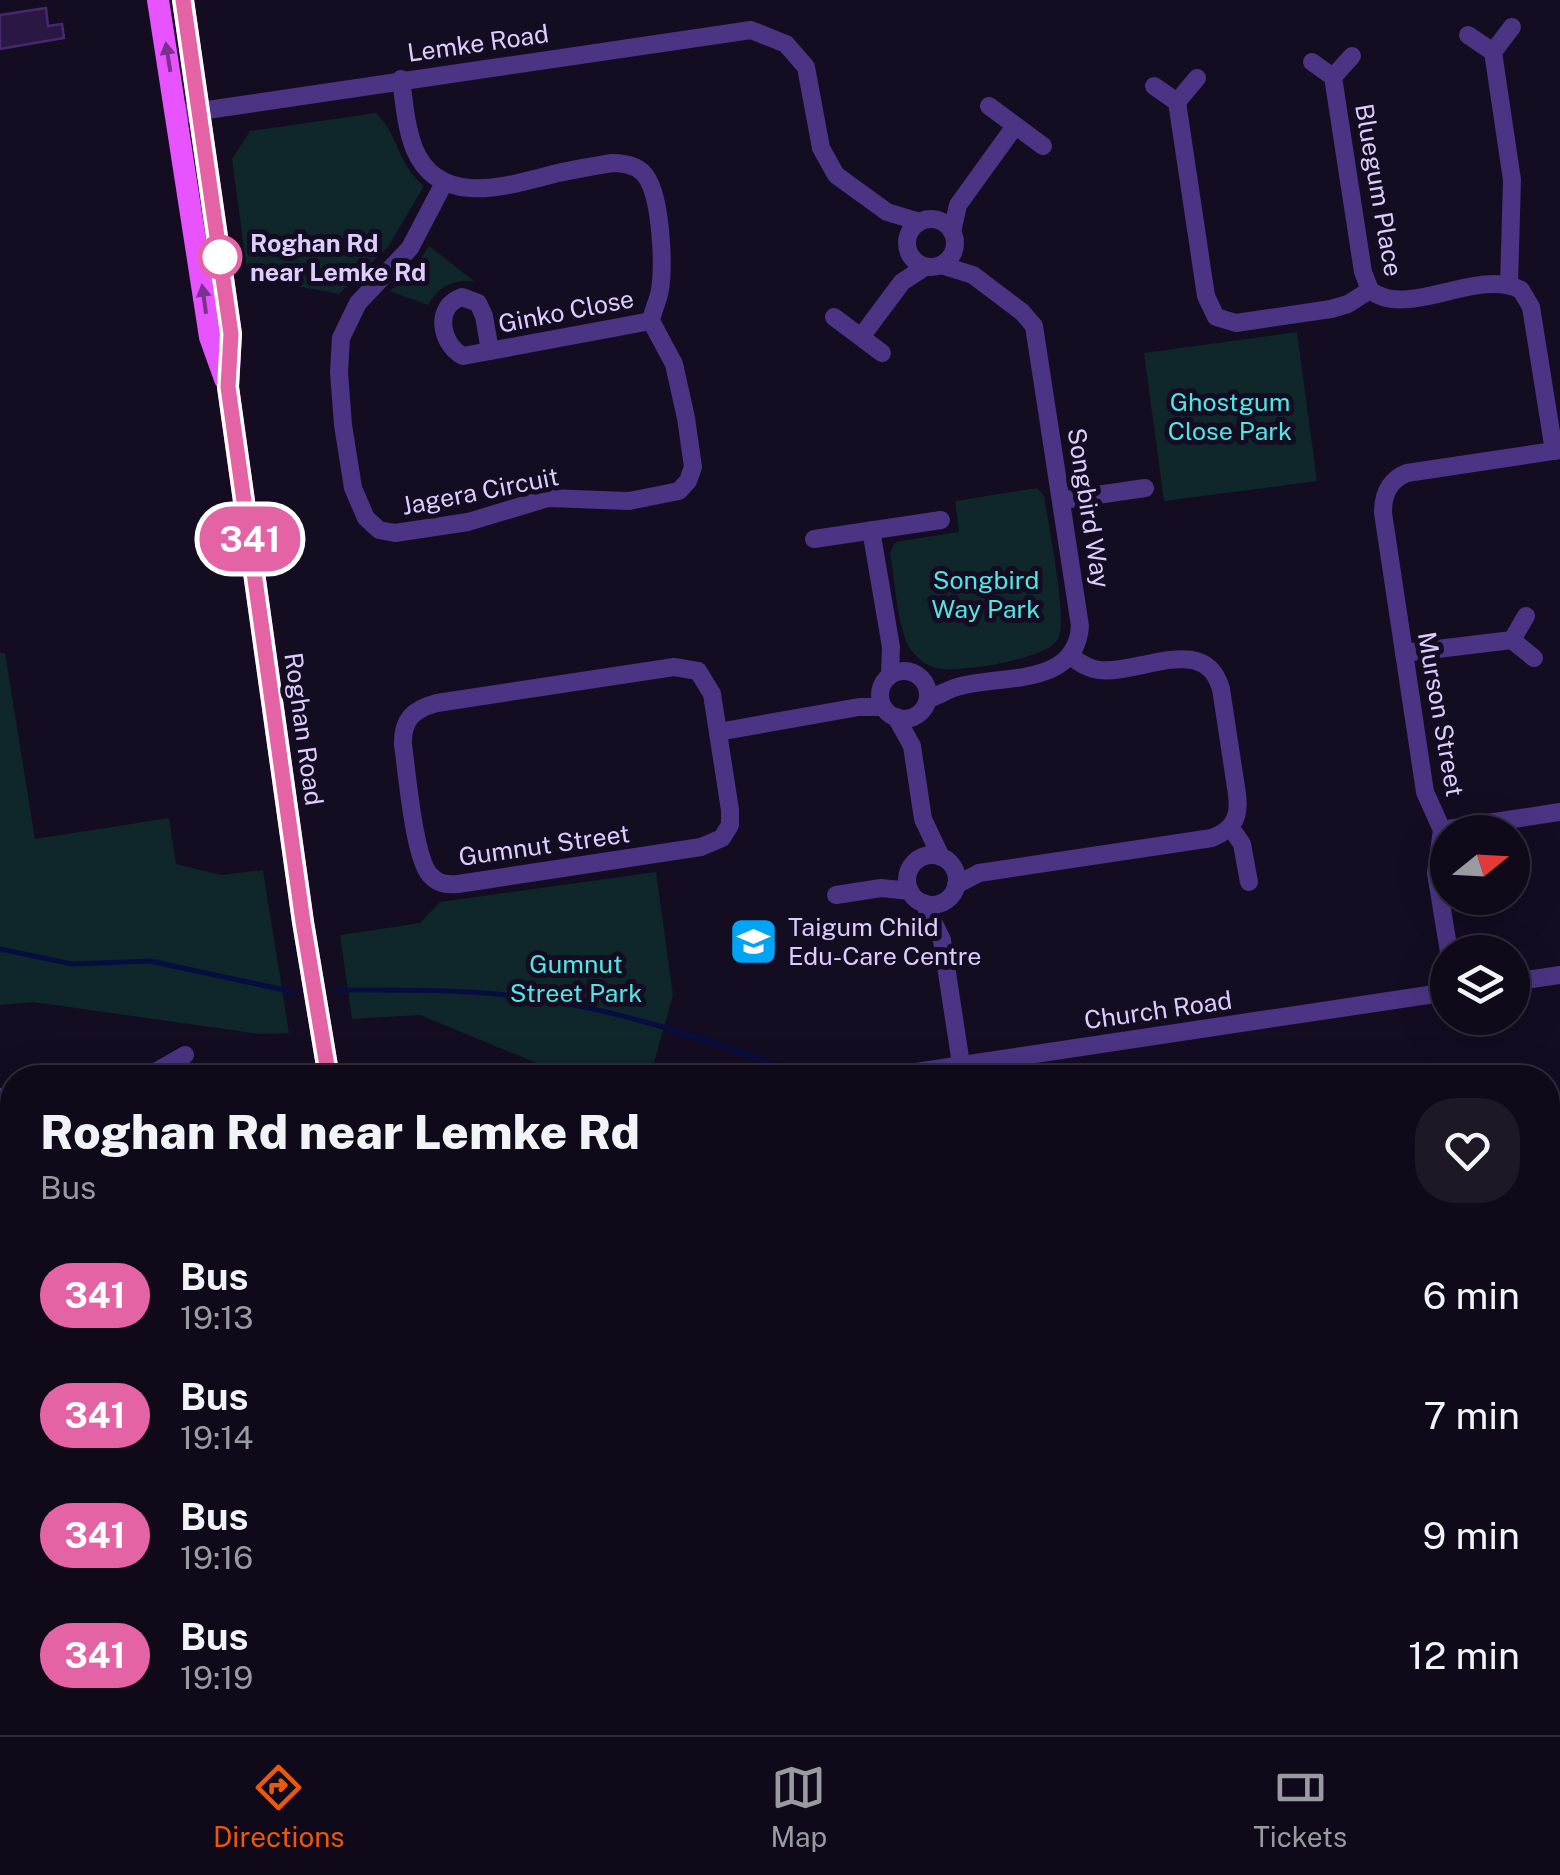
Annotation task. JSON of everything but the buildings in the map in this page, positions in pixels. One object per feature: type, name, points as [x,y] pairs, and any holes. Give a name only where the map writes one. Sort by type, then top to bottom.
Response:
[{"type":"main road","name":"Roghan Road","points":[[158,0],[188,113]]},
{"type":"main road","name":"Roghan Road","points":[[183,0],[188,113],[210,337],[228,387],[303,922],[327,1065]]},
{"type":"street","points":[[1492,52],[1512,27]]},
{"type":"street","name":"Lemke Road","points":[[188,113],[741,30],[762,33],[786,44],[802,60],[810,74],[828,165],[887,212]]},
{"type":"street","points":[[1468,35],[1492,52],[1512,180],[1509,284],[1526,294],[1531,307],[1557,451]]},
{"type":"street","name":"Bluegum Place","points":[[1333,77],[1352,56]]},
{"type":"street","name":"Bluegum Place","points":[[1312,62],[1333,77],[1363,272],[1370,290],[1383,298],[1396,299],[1509,284]]},
{"type":"street","points":[[1177,102],[1197,78]]},
{"type":"street","points":[[400,80],[414,148],[444,184],[464,188],[508,187],[612,163],[634,166],[646,175],[652,188],[660,246],[660,293],[651,320]]},
{"type":"street","points":[[1154,86],[1177,102],[1206,296],[1216,318],[1236,323],[1331,309],[1370,290]]},
{"type":"street","points":[[989,106],[1043,146]]},
{"type":"street","points":[[861,337],[902,282],[933,266],[941,231],[1016,126]]},
{"type":"street","name":"Jagera Circuit","points":[[444,184],[410,248],[358,303],[341,338],[340,399],[354,488],[366,518],[379,530],[395,534],[468,522],[548,498],[629,501],[678,491],[688,481],[693,467],[686,418],[674,364],[651,320]]},
{"type":"street","points":[[887,212],[941,231]]},
{"type":"street","points":[[887,212],[908,246],[933,266]]},
{"type":"street","points":[[908,246],[941,231]]},
{"type":"street","name":"Songbird Way","points":[[941,231],[972,275],[1022,312],[1034,326],[1080,618],[1078,642],[1070,656]]},
{"type":"street","points":[[902,282],[908,246]]},
{"type":"street","name":"Songbird Way","points":[[933,266],[972,275]]},
{"type":"street","points":[[834,316],[882,353]]},
{"type":"street","name":"Ginko Close","points":[[490,351],[651,320]]},
{"type":"street","name":"Murson Street","points":[[1434,815],[1427,800],[1383,513],[1384,496],[1390,484],[1414,471],[1557,451]]},
{"type":"street","points":[[1063,500],[1145,488]]},
{"type":"street","points":[[814,539],[941,520]]},
{"type":"street","points":[[871,530],[898,672]]},
{"type":"street","points":[[1512,640],[1526,616]]},
{"type":"street","points":[[1404,653],[1512,640],[1534,658]]},
{"type":"street","points":[[718,732],[923,699],[955,687],[1046,672],[1070,656],[1102,670],[1188,658],[1202,662],[1216,674],[1237,794],[1238,811],[1230,828],[1205,839],[949,878],[914,890],[882,888],[836,895]]},
{"type":"street","name":"Gumnut Street","points":[[683,667],[698,672],[709,686],[718,732],[731,818],[727,832],[716,842],[449,884],[437,881],[424,867],[403,736],[406,721],[418,709],[683,667]]},
{"type":"street","points":[[912,746],[886,706],[881,688],[898,672],[917,674],[923,699],[912,746],[923,819],[914,890],[942,940]]},
{"type":"street","points":[[1530,817],[1560,812]]},
{"type":"street","points":[[923,819],[949,878],[942,940],[961,1064]]},
{"type":"street","points":[[1230,828],[1242,844],[1249,882]]},
{"type":"street","points":[[919,859],[949,878]]},
{"type":"street","points":[[1530,979],[1560,975]]},
{"type":"street","name":"Church Road","points":[[955,1065],[1430,995]]},
{"type":"street","points":[[168,1065],[185,1055]]},
{"type":"green space","points":[[376,113],[424,186],[388,247],[339,294],[248,277],[232,159],[250,131]]},
{"type":"green space","points":[[429,246],[474,281],[447,286],[428,305],[389,291],[407,279]]},
{"type":"green space","name":"Ghostgum Close Park","points":[[1297,332],[1317,481],[1164,501],[1144,353]]},
{"type":"green space","name":"Songbird Way Park","points":[[1037,488],[1044,496],[1056,570],[1061,612],[1058,639],[1023,658],[986,666],[943,669],[925,663],[911,650],[903,630],[890,554],[895,542],[959,532],[955,501]]},
{"type":"green space","points":[[0,653],[5,653],[35,839],[169,818],[176,864],[221,875],[263,870],[289,1033],[260,1034],[33,1002],[0,1005]]},
{"type":"green space","name":"Gumnut Street Park","points":[[656,872],[673,995],[653,1065],[541,1065],[420,1015],[352,1019],[340,935],[420,923],[440,902]]},
{"type":"waterway","points":[[0,949],[72,964],[150,961],[294,992]]},
{"type":"waterway","points":[[338,990],[478,993],[557,1002],[656,1025],[776,1065]]},
{"type":"bus line","name":"341","points":[[183,0],[231,334],[228,387],[327,1065]]},
{"type":"place","name":"Roghan Rd near Lemke Rd","points":[[220,257]]},
{"type":"place","name":"Taigum Child Edu-Care Centre","points":[[753,941]]}]
